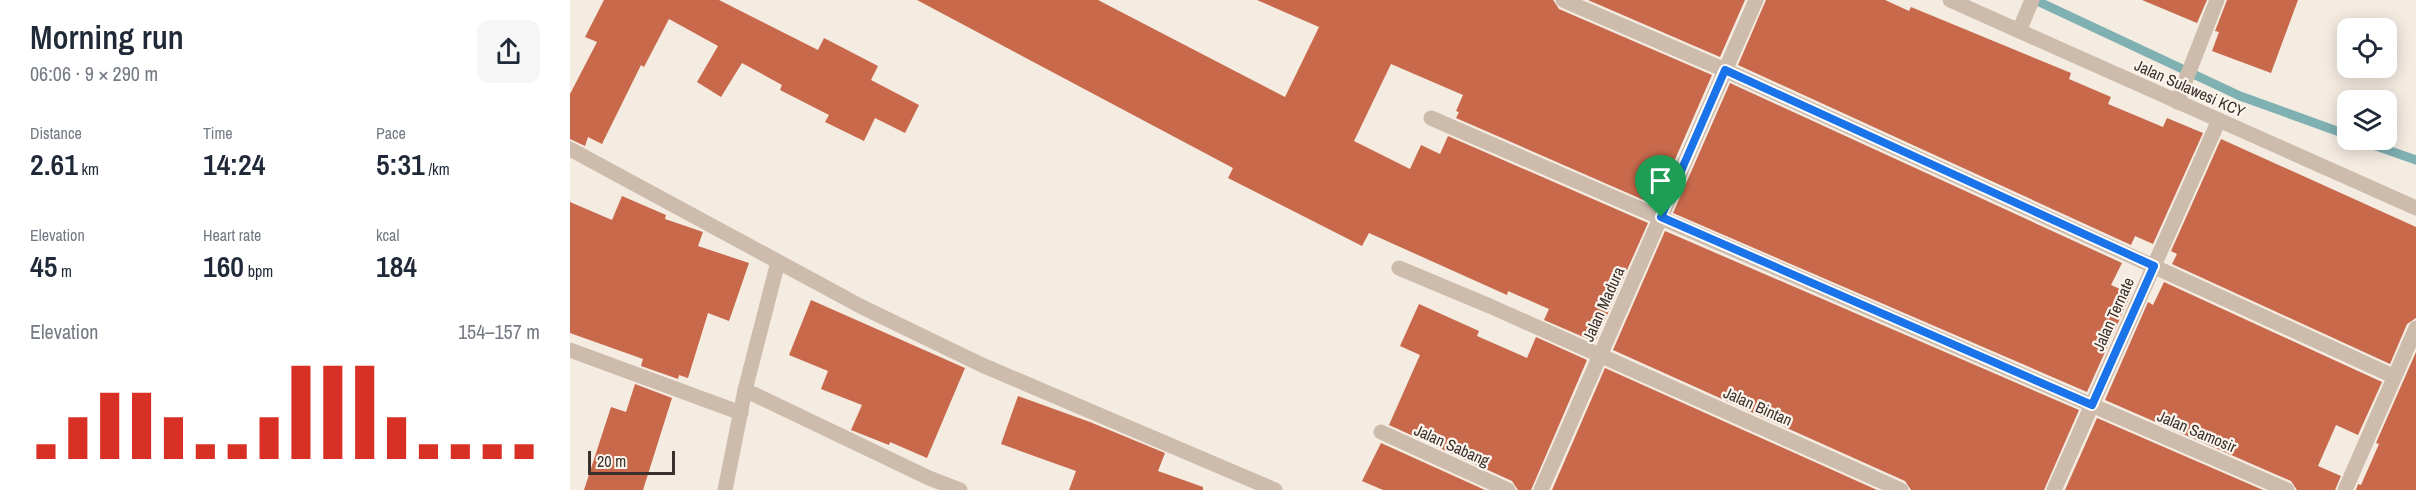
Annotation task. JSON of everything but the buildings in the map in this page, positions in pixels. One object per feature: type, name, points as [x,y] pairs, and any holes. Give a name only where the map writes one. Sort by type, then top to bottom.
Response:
[{"type":"street","points":[[1563,0],[1725,70],[2393,376]]},
{"type":"street","name":"Jalan Madura","points":[[1541,490],[1756,0]]},
{"type":"street","name":"Jalan Sulawesi KCY","points":[[1950,0],[2416,208]]},
{"type":"street","points":[[2177,102],[2217,0]]},
{"type":"street","points":[[2019,31],[2029,5]]},
{"type":"street","name":"Jalan Samosir","points":[[1431,118],[2287,490]]},
{"type":"street","name":"Jalan Ternate","points":[[2054,490],[2220,120]]},
{"type":"street","points":[[570,149],[862,307],[981,365],[1275,490]]},
{"type":"street","points":[[725,490],[745,390],[778,262]]},
{"type":"street","name":"Jalan Bintan","points":[[1399,268],[1901,490]]},
{"type":"street","points":[[2346,490],[2393,376],[2416,328]]},
{"type":"street","points":[[570,350],[741,413]]},
{"type":"street","points":[[745,390],[960,490]]},
{"type":"street","name":"Jalan Sabang","points":[[1381,432],[1508,490]]},
{"type":"waterway","points":[[2035,0],[2240,96],[2337,131]]},
{"type":"waterway","points":[[2388,150],[2416,160]]},
{"type":"route","points":[[1725,70],[2154,266],[2092,405],[1661,217],[1725,70]]}]
